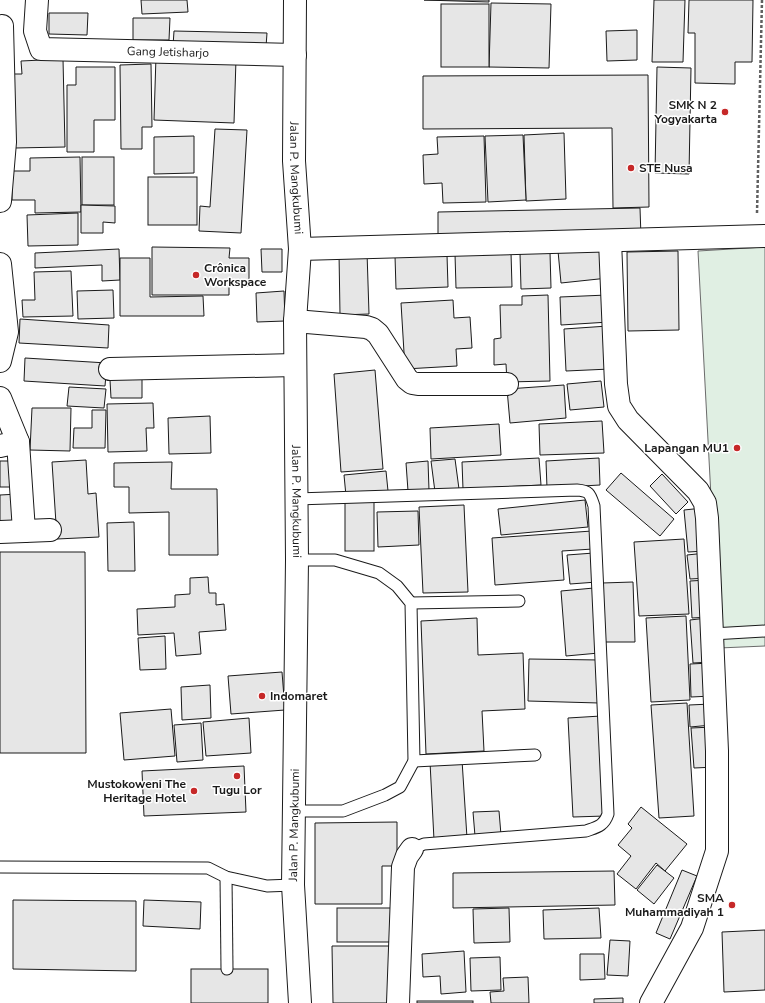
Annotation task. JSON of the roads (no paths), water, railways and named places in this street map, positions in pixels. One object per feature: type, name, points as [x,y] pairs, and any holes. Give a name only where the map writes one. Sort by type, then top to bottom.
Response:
[{"type":"street","points":[[37,0],[35,31],[41,49]]},
{"type":"street","name":"Jalan P. Mangkubumi","points":[[295,0],[294,161],[300,249],[295,321],[297,560],[293,885],[300,1003]]},
{"type":"street","points":[[0,189],[5,142],[1,26]]},
{"type":"street","name":"Gang Jetisharjo","points":[[1,26],[41,49],[295,55]]},
{"type":"street","points":[[300,249],[761,237]]},
{"type":"street","points":[[610,241],[616,384],[620,406],[628,420],[698,491],[705,503],[707,518],[717,751],[717,851],[692,928],[651,1003]]},
{"type":"street","points":[[0,264],[7,332],[0,361]]},
{"type":"street","points":[[295,321],[366,327],[372,329],[378,334],[407,379],[412,383],[507,384]]},
{"type":"street","points":[[110,369],[295,365]]},
{"type":"street","points":[[0,398],[24,531]]},
{"type":"street","points":[[0,532],[50,530]]},
{"type":"street","points":[[398,1003],[403,867],[412,848]]},
{"type":"lane","points":[[296,499],[577,490],[586,491],[590,495],[594,506],[608,814],[606,822],[598,827],[586,831],[424,844],[412,848]]},
{"type":"lane","points":[[294,812],[343,810],[385,795],[400,787],[414,761],[411,603],[397,586],[379,573],[335,560],[297,560]]},
{"type":"lane","points":[[411,603],[519,601]]},
{"type":"lane","points":[[712,634],[765,631]]},
{"type":"lane","points":[[414,761],[534,755]]},
{"type":"lane","points":[[0,867],[208,868],[226,877],[268,886],[293,885]]},
{"type":"lane","points":[[226,877],[227,969]]},
{"type":"place","name":"SMK N 2 Yogyakarta","points":[[725,112]]},
{"type":"place","name":"STE Nusa","points":[[631,168]]},
{"type":"place","name":"Crônica Workspace","points":[[196,275]]},
{"type":"place","name":"Lapangan MU1","points":[[737,448]]},
{"type":"place","name":"Indomaret","points":[[262,696]]},
{"type":"place","name":"Tugu Lor","points":[[237,776]]},
{"type":"place","name":"Mustokoweni The Heritage Hotel","points":[[194,791]]},
{"type":"place","name":"SMA Muhammadiyah 1","points":[[732,905]]}]
